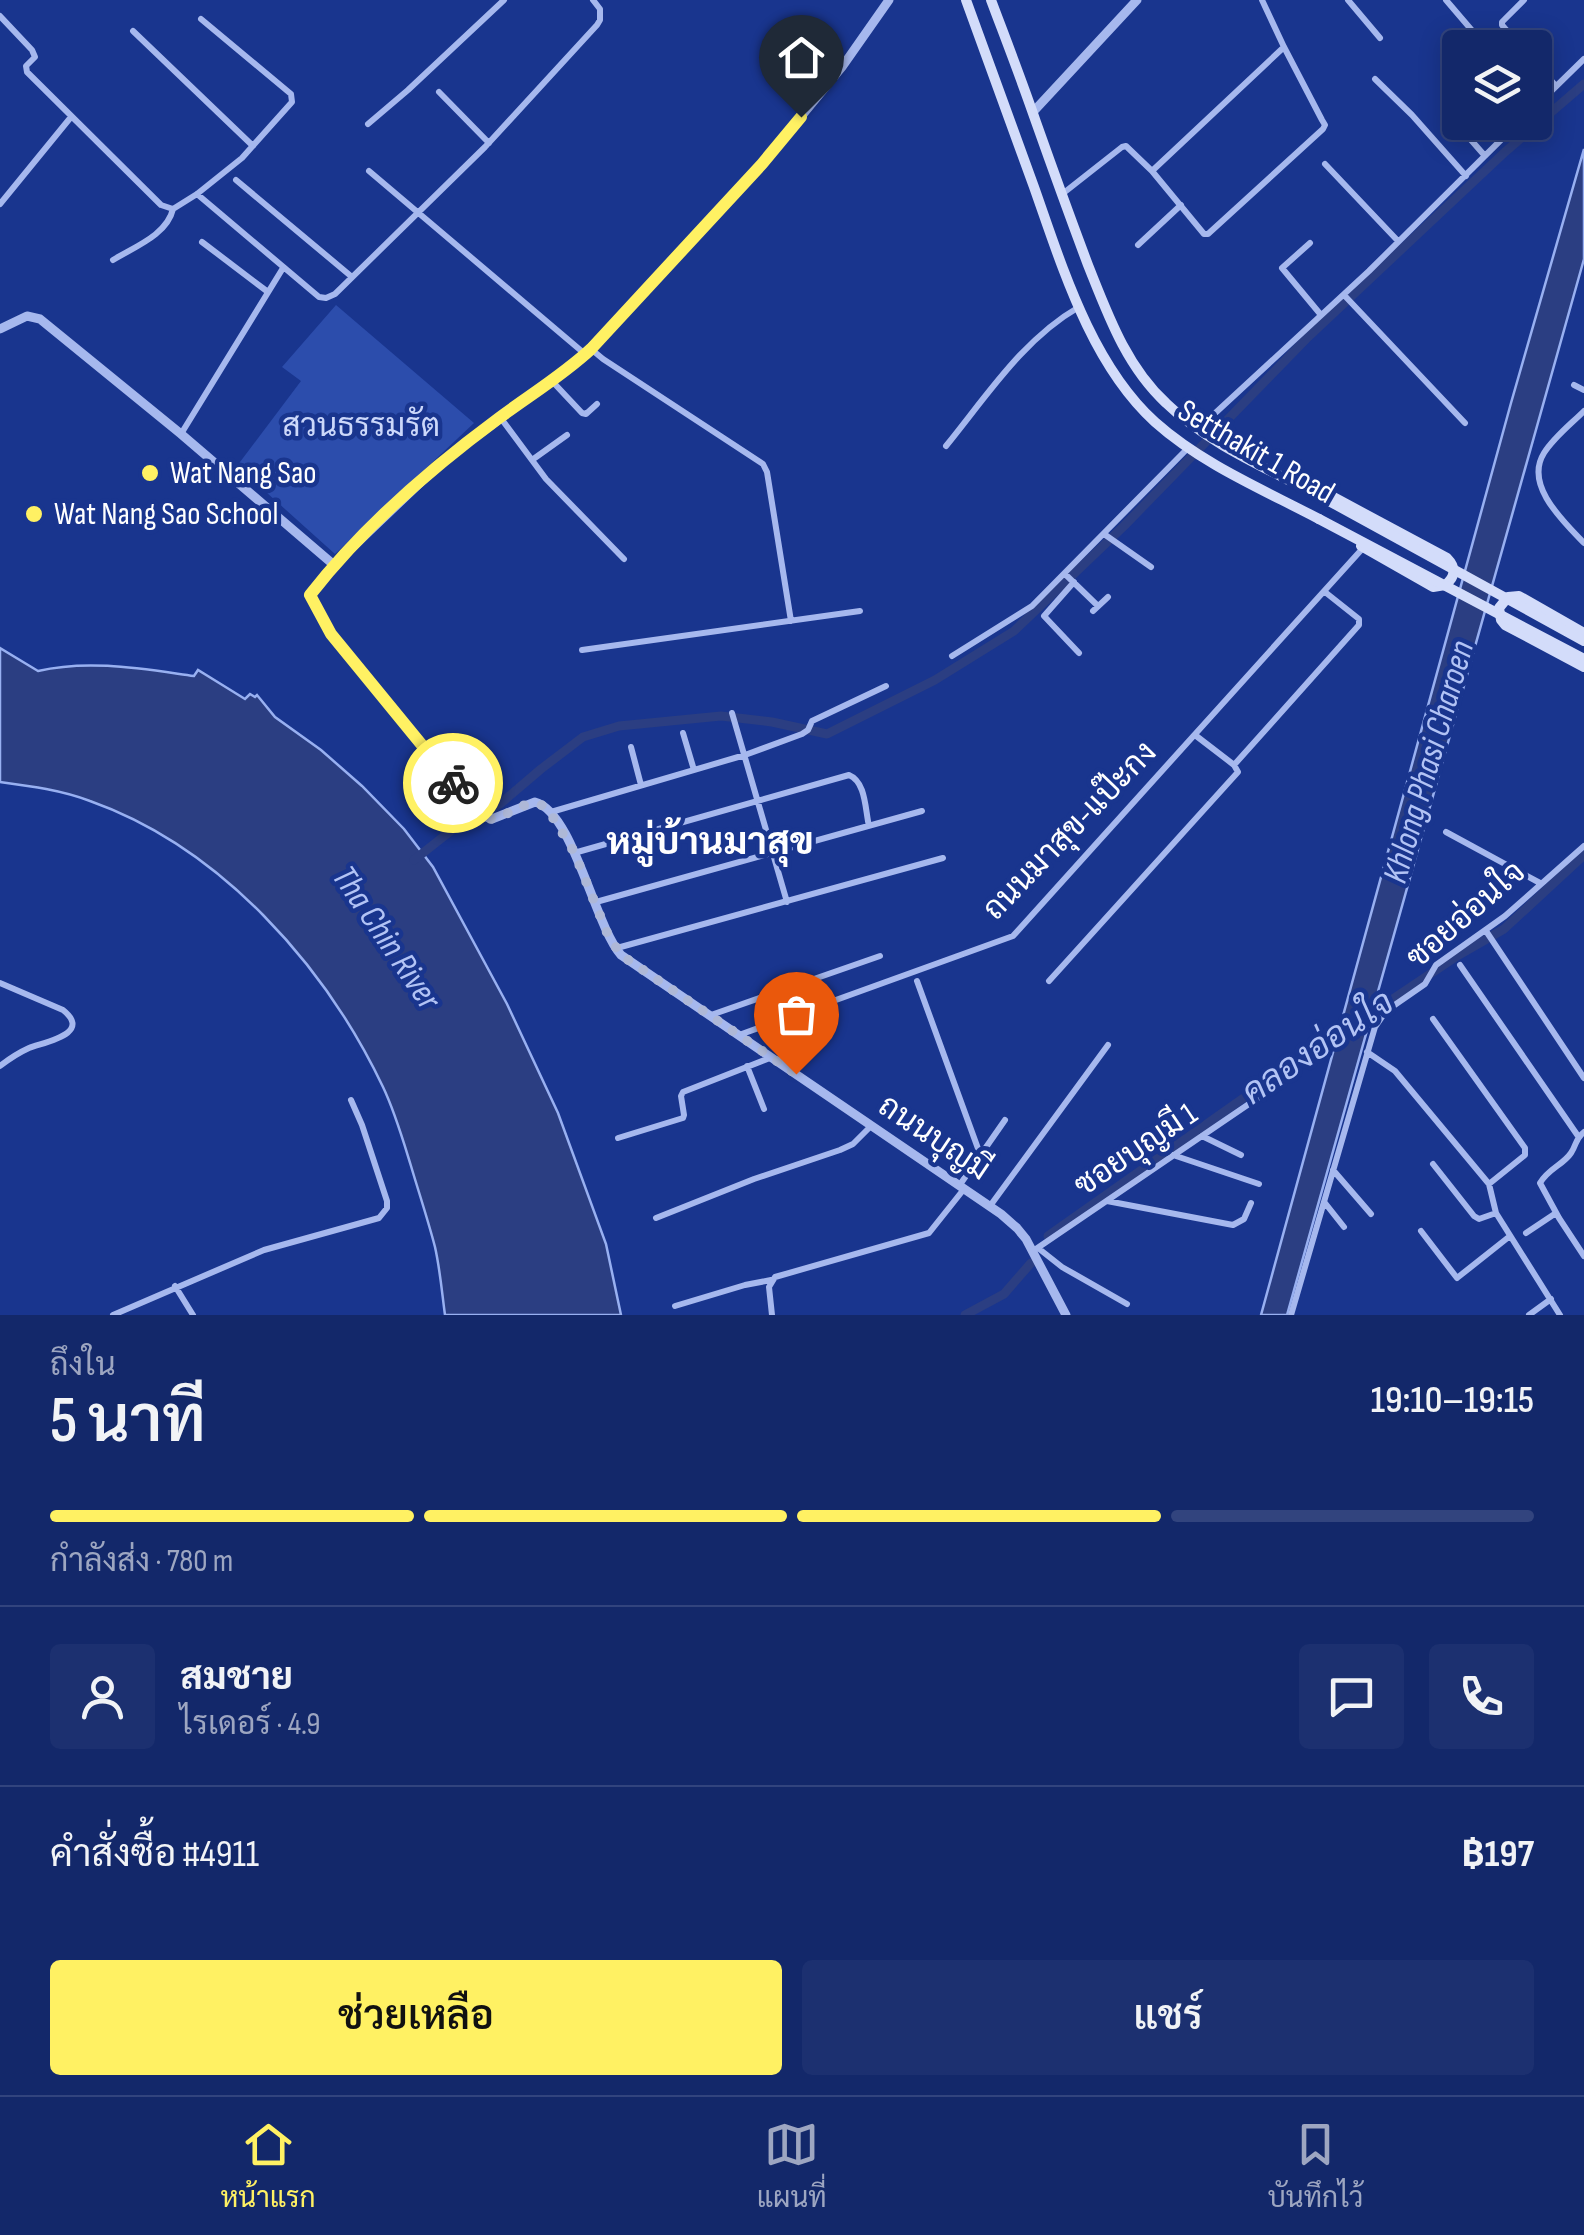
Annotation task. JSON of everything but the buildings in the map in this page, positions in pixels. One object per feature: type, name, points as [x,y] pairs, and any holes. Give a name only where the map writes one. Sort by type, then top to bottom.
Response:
[{"type":"main road","name":"Setthakit 1 Road","points":[[966,0],[1066,278],[1128,394],[1153,420],[1204,458],[1584,658]]},
{"type":"main road","name":"Setthakit 1 Road","points":[[991,0],[1108,316],[1143,379],[1167,404],[1215,440],[1584,641]]},
{"type":"main road","points":[[985,54],[1008,45]]},
{"type":"main road","points":[[1204,458],[1433,587],[1445,586],[1454,574],[1447,558],[1327,493],[1215,440]]},
{"type":"main road","points":[[1584,633],[1519,596],[1508,597],[1499,608],[1505,624],[1584,667]]},
{"type":"street","points":[[368,124],[504,0]]},
{"type":"street","points":[[197,194],[284,268],[326,298],[489,143],[596,25],[600,9],[593,0]]},
{"type":"street","points":[[886,686],[812,721],[806,732],[745,755],[551,812],[534,802],[492,820],[477,813],[331,634],[310,595],[334,565],[444,460],[588,352],[762,164],[842,67],[889,0]]},
{"type":"street","points":[[1033,112],[1137,0]]},
{"type":"street","points":[[1061,194],[1122,146],[1129,148],[1208,234],[1322,129],[1322,120],[1262,0]]},
{"type":"street","points":[[1348,0],[1380,38]]},
{"type":"street","points":[[1446,0],[1472,30]]},
{"type":"street","points":[[1509,0],[1515,8]]},
{"type":"street","points":[[1506,30],[1502,25],[1504,18],[1524,0]]},
{"type":"street","points":[[0,16],[32,50],[35,58],[26,66],[27,72],[161,205],[173,210]]},
{"type":"street","points":[[113,260],[161,230],[173,210],[242,158],[293,98],[202,19]]},
{"type":"street","points":[[133,31],[253,146]]},
{"type":"street","points":[[1152,172],[1284,47]]},
{"type":"street","points":[[1552,88],[1584,59]]},
{"type":"street","points":[[1374,80],[1412,115],[1466,176]]},
{"type":"street","points":[[1552,82],[1555,85]]},
{"type":"street","points":[[439,92],[489,143]]},
{"type":"street","points":[[0,204],[71,117]]},
{"type":"street","points":[[1471,140],[1485,156]]},
{"type":"street","points":[[1198,429],[1344,294],[1501,140]]},
{"type":"street","points":[[1325,164],[1398,240]]},
{"type":"street","points":[[369,170],[588,352],[764,464],[791,620]]},
{"type":"street","points":[[236,180],[352,277]]},
{"type":"street","points":[[0,187],[8,194]]},
{"type":"street","points":[[1138,245],[1181,205]]},
{"type":"street","points":[[202,242],[268,292]]},
{"type":"street","points":[[1310,243],[1282,268],[1321,315]]},
{"type":"street","points":[[181,434],[284,268]]},
{"type":"street","points":[[1344,294],[1465,422]]},
{"type":"street","points":[[946,446],[1032,342],[1058,319],[1080,307]]},
{"type":"street","points":[[0,329],[20,318],[40,319],[334,565]]},
{"type":"street","points":[[551,380],[582,414],[596,404]]},
{"type":"street","points":[[1574,385],[1584,390]]},
{"type":"street","points":[[1584,412],[1547,448],[1537,475],[1565,524],[1584,542]]},
{"type":"street","points":[[500,417],[546,479],[624,559]]},
{"type":"street","points":[[532,460],[568,435]]},
{"type":"street","points":[[952,656],[1032,606],[1188,448]]},
{"type":"street","points":[[1104,534],[1151,567]]},
{"type":"street","name":"ถนนมาสุข-แป๊ะกง","points":[[738,1035],[1013,936],[1363,548]]},
{"type":"street","points":[[1065,574],[1096,608],[1108,597]]},
{"type":"street","points":[[1074,582],[1044,616],[1078,653]]},
{"type":"street","points":[[1234,765],[1359,625],[1359,620],[1324,592]]},
{"type":"street","points":[[582,650],[860,612]]},
{"type":"street","points":[[732,713],[787,902]]},
{"type":"street","points":[[683,733],[694,770]]},
{"type":"street","points":[[1048,981],[1238,771],[1195,735]]},
{"type":"street","points":[[631,747],[642,784]]},
{"type":"street","points":[[574,852],[854,776],[860,782],[869,826]]},
{"type":"street","points":[[596,902],[922,811]]},
{"type":"street","name":"ถนนบุญมี","points":[[551,812],[574,852],[608,935],[628,962],[990,1206],[1017,1228],[1035,1250],[1066,1315]]},
{"type":"street","points":[[1446,832],[1540,883]]},
{"type":"street","name":"ซอยอ่อนใจ","points":[[1368,1052],[1379,1018],[1386,1011],[1420,988],[1446,957],[1489,935],[1540,883],[1584,846]]},
{"type":"street","points":[[615,948],[943,858]]},
{"type":"street","points":[[1489,935],[1584,1078]]},
{"type":"street","points":[[709,1015],[880,956]]},
{"type":"street","points":[[1460,965],[1581,1134],[1570,1156],[1557,1164],[1541,1186],[1584,1256]]},
{"type":"street","points":[[916,981],[980,1154]]},
{"type":"street","points":[[0,982],[63,1010],[72,1024],[62,1038],[28,1048],[0,1066]]},
{"type":"street","points":[[1433,1019],[1526,1151],[1489,1184]]},
{"type":"street","points":[[990,1206],[1108,1045]]},
{"type":"street","points":[[1290,1315],[1368,1052],[1395,1071],[1489,1184],[1496,1212],[1560,1315]]},
{"type":"street","points":[[618,1138],[683,1118],[682,1092],[771,1058]]},
{"type":"street","points":[[748,1066],[764,1109]]},
{"type":"street","name":"ซอยบุญมี 1","points":[[1035,1250],[1268,1092]]},
{"type":"street","points":[[112,1315],[264,1250],[370,1222],[384,1213],[386,1202],[350,1100]]},
{"type":"street","points":[[675,1306],[929,1233],[1006,1120]]},
{"type":"street","points":[[656,1218],[840,1150],[870,1126]]},
{"type":"street","points":[[1200,1136],[1241,1155]]},
{"type":"street","points":[[1173,1154],[1258,1184]]},
{"type":"street","points":[[1433,1164],[1474,1216],[1480,1219],[1496,1212]]},
{"type":"street","points":[[1333,1170],[1371,1214]]},
{"type":"street","points":[[1106,1201],[1234,1226],[1244,1219],[1251,1204]]},
{"type":"street","points":[[1324,1202],[1344,1227]]},
{"type":"street","points":[[1526,1233],[1556,1213]]},
{"type":"street","points":[[1421,1231],[1457,1278],[1510,1236]]},
{"type":"street","points":[[1035,1250],[1128,1304]]},
{"type":"street","points":[[771,1280],[772,1315]]},
{"type":"street","points":[[175,1286],[192,1315]]},
{"type":"street","points":[[1529,1315],[1551,1300]]},
{"type":"green space","name":"สวนธรรมรัต","points":[[336,305],[474,423],[335,554],[237,466],[301,381],[282,367]]},
{"type":"water","name":"Khlong Phasi Charoen","points":[[1584,149],[1584,259],[1287,1315],[1261,1315],[1511,403]]},
{"type":"water","name":"Tha Chin River","points":[[0,648],[38,671],[96,665],[194,676],[198,670],[245,699],[250,694],[257,695],[275,717],[321,750],[404,829],[433,867],[507,1004],[558,1113],[606,1244],[621,1315],[445,1315],[435,1247],[395,1116],[359,1042],[331,997],[264,916],[182,848],[138,821],[90,801],[0,782]]},
{"type":"waterway","points":[[414,860],[462,822],[500,804],[583,737],[619,726],[721,716],[827,734],[935,680],[1014,631],[1124,526],[1306,339],[1505,152],[1584,84]]},
{"type":"waterway","name":"คลองอ่อนใจ","points":[[1361,1017],[1504,929],[1584,855]]},
{"type":"waterway","name":"คลองอ่อนใจ","points":[[1048,1236],[1347,1025]]},
{"type":"waterway","name":"คลองอ่อนใจ","points":[[965,1315],[1004,1294],[1031,1263]]},
{"type":"way so far","points":[[453,783],[480,816],[492,820],[528,803],[541,803],[547,808],[574,852],[608,935],[621,955],[796,1074]]},
{"type":"place","name":"Wat Nang Sao","points":[[150,473]]},
{"type":"place","name":"Wat Nang Sao School","points":[[34,514]]},
{"type":"district","name":"หมู่บ้านมาสุข","points":[[710,842]]},
{"type":"route","points":[[453,783],[331,634],[310,595],[360,538],[444,460],[591,349],[801,117]]}]
